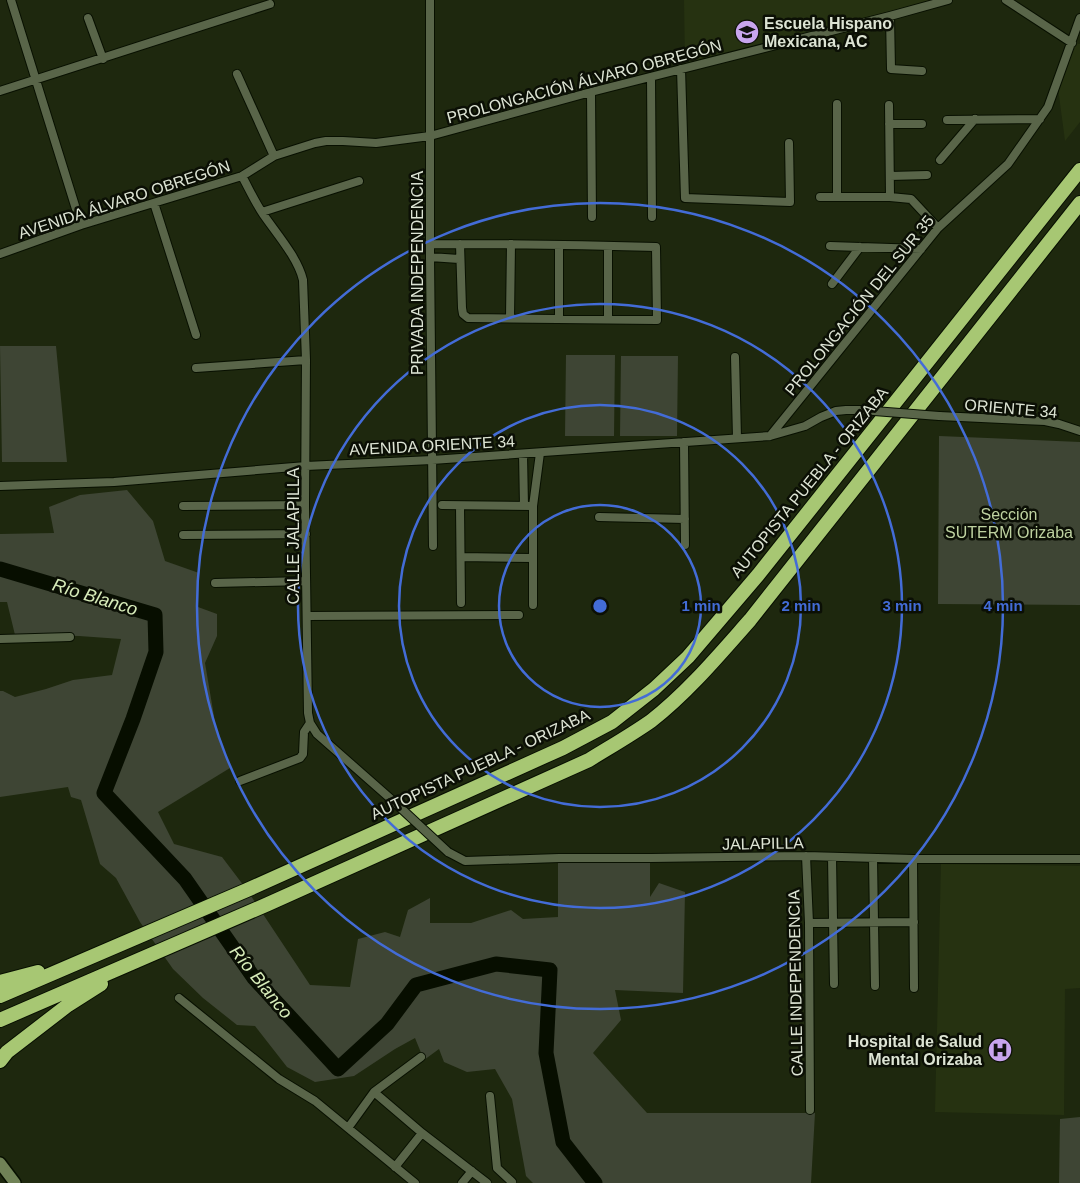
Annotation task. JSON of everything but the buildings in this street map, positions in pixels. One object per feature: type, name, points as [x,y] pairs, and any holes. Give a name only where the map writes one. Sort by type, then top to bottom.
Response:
[{"type":"highway","name":"AUTOPISTA PUEBLA - ORIZABA","points":[[0,996],[247,890],[563,748],[612,722],[654,689],[688,657],[758,575],[1080,170]]},
{"type":"highway","points":[[0,1020],[182,942],[589,760],[652,720],[712,664],[750,620],[1080,203]]},
{"type":"highway","points":[[0,982],[110,949]]},
{"type":"highway","points":[[0,1061],[7,1052],[68,1005],[135,962]]},
{"type":"street","points":[[11,0],[81,225]]},
{"type":"street","name":"PRIVADA INDEPENDENCIA","points":[[430,0],[433,546]]},
{"type":"street","name":"PROLONGACIÓN ÁLVARO OBREGÓN","points":[[430,136],[591,92],[948,0]]},
{"type":"street","points":[[1006,0],[1072,43]]},
{"type":"street","points":[[0,91],[270,4]]},
{"type":"street","points":[[890,16],[891,69],[922,71]]},
{"type":"street","points":[[88,18],[103,58]]},
{"type":"street","name":"PROLONGACIÓN DEL SUR 35","points":[[770,436],[938,228],[1008,164],[1048,107],[1080,18]]},
{"type":"street","points":[[682,69],[685,198],[790,202],[789,143]]},
{"type":"street","points":[[237,74],[274,156]]},
{"type":"street","points":[[651,77],[652,216]]},
{"type":"street","points":[[591,92],[592,217]]},
{"type":"street","points":[[837,104],[837,197]]},
{"type":"street","points":[[889,105],[890,197]]},
{"type":"street","points":[[940,160],[975,119]]},
{"type":"street","points":[[947,120],[1040,119]]},
{"type":"street","points":[[889,124],[922,124]]},
{"type":"street","name":"AVENIDA ÁLVARO OBREGÓN","points":[[0,254],[81,225],[242,176],[274,156],[314,143],[326,141],[376,143],[430,136]]},
{"type":"street","points":[[890,176],[927,175]]},
{"type":"street","name":"CALLE JALAPILLA","points":[[242,176],[262,212],[296,261],[301,272],[304,294],[306,360],[306,616],[308,713],[310,723]]},
{"type":"street","points":[[262,212],[358,181]]},
{"type":"street","points":[[820,197],[890,197],[911,199],[938,228]]},
{"type":"street","points":[[154,203],[196,334]]},
{"type":"street","points":[[430,244],[460,244],[511,244],[656,247],[657,320],[468,318],[463,314],[462,308],[460,244]]},
{"type":"street","points":[[510,318],[511,244]]},
{"type":"street","points":[[559,245],[559,318]]},
{"type":"street","points":[[608,246],[608,319]]},
{"type":"street","points":[[830,246],[920,249]]},
{"type":"street","points":[[832,284],[860,247]]},
{"type":"street","points":[[430,257],[459,259]]},
{"type":"street","points":[[735,357],[737,438]]},
{"type":"street","points":[[196,368],[306,360]]},
{"type":"street","name":"AVENIDA ORIENTE 34","points":[[0,486],[114,482],[306,466],[432,460],[770,436],[805,426],[836,411],[861,410]]},
{"type":"street","name":"ORIENTE 34","points":[[861,410],[1045,421],[1080,431]]},
{"type":"street","points":[[684,442],[685,545]]},
{"type":"street","points":[[533,605],[533,506],[540,453]]},
{"type":"street","points":[[524,454],[524,506]]},
{"type":"street","points":[[183,506],[305,504]]},
{"type":"street","points":[[442,505],[533,506]]},
{"type":"street","points":[[460,506],[461,603]]},
{"type":"street","points":[[599,517],[685,519]]},
{"type":"street","points":[[183,535],[306,534]]},
{"type":"street","points":[[461,558],[533,558]]},
{"type":"street","points":[[215,583],[306,581]]},
{"type":"street","points":[[306,616],[519,615]]},
{"type":"street","points":[[0,639],[70,637]]},
{"type":"street","points":[[240,781],[300,758],[303,754],[304,732],[310,723]]},
{"type":"street","name":"JALAPILLA","points":[[310,723],[316,734],[448,852],[466,860],[806,856],[913,859],[1080,859]]},
{"type":"street","name":"CALLE INDEPENDENCIA","points":[[806,856],[809,923],[810,1110]]},
{"type":"street","points":[[832,856],[834,984]]},
{"type":"street","points":[[873,858],[874,986]]},
{"type":"street","points":[[913,859],[914,988]]},
{"type":"street","points":[[809,923],[914,922]]},
{"type":"street","points":[[178,998],[279,1079],[315,1101],[415,1183]]},
{"type":"street","points":[[348,1128],[374,1092],[420,1057]]},
{"type":"street","points":[[374,1092],[422,1133],[487,1183]]},
{"type":"street","points":[[490,1096],[497,1168],[511,1183]]},
{"type":"street","points":[[395,1167],[422,1133]]},
{"type":"street","points":[[0,1163],[8,1178]]},
{"type":"street","points":[[462,1183],[472,1171]]},
{"type":"shaded area","name":"Escuela Hispano Mexicana, AC","points":[[684,0],[934,0],[685,64]]},
{"type":"shaded area","points":[[1074,43],[1080,44],[1080,122],[1065,141],[1058,88]]},
{"type":"shaded area","name":"Hospital de Salud Mental Orizaba","points":[[941,864],[1080,866],[1080,988],[1065,989],[1064,1115],[935,1112]]},
{"type":"green space","points":[[0,346],[56,346],[67,462],[2,462]]},
{"type":"green space","points":[[566,355],[615,355],[614,436],[565,436]]},
{"type":"green space","points":[[621,356],[678,356],[677,436],[620,436]]},
{"type":"green space","name":"Sección SUTERM Orizaba","points":[[939,436],[1080,442],[1080,605],[938,604]]},
{"type":"green space","points":[[127,490],[153,521],[165,561],[199,573],[198,607],[217,614],[217,636],[205,663],[217,734],[230,768],[158,812],[174,844],[222,857],[247,890],[310,985],[350,987],[358,939],[385,932],[400,937],[408,910],[430,898],[430,923],[471,923],[511,910],[523,919],[558,917],[558,860],[650,860],[650,897],[659,883],[685,892],[683,993],[615,990],[621,1020],[593,1053],[647,1113],[815,1113],[811,1183],[533,1183],[526,1176],[512,1099],[495,1069],[467,1072],[444,1062],[439,1049],[424,1060],[415,1038],[354,1076],[315,1082],[287,1067],[255,1026],[237,1025],[203,998],[173,969],[140,922],[116,878],[100,864],[81,800],[71,797],[68,787],[0,797],[0,691],[15,697],[73,680],[112,675],[121,639],[15,635],[7,602],[0,602],[0,534],[54,533],[49,507],[80,495]]},
{"type":"green space","points":[[1080,1117],[1080,1183],[1059,1183],[1060,1119]]},
{"type":"waterway","name":"Río Blanco","points":[[0,569],[155,615],[156,652],[133,719],[104,793],[185,879],[254,978],[338,1069],[387,1024],[416,985],[496,964],[550,970],[546,1053],[563,1142],[595,1183]]},
{"type":"place","name":"Escuela Hispano Mexicana, AC","points":[[747,32]]},
{"type":"place","name":"Hospital de Salud Mental Orizaba","points":[[1000,1050]]}]
